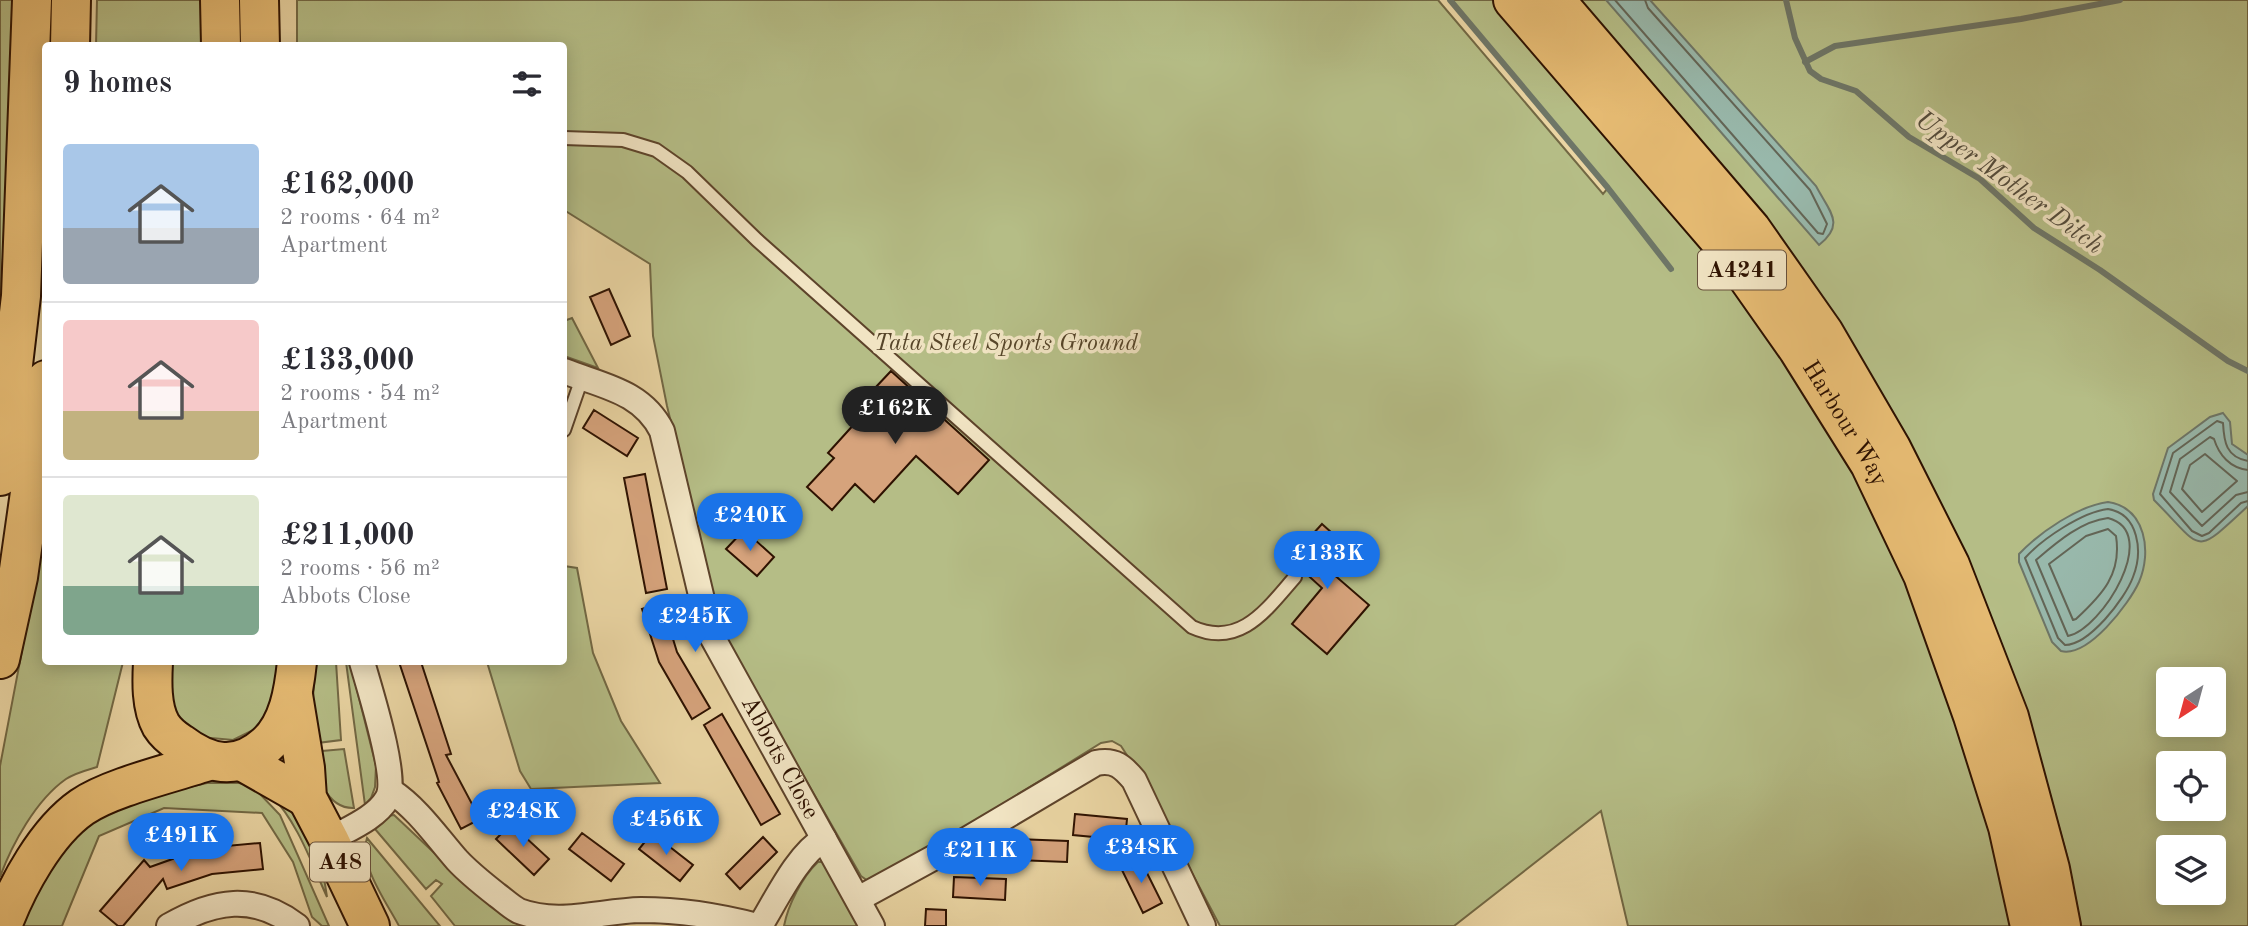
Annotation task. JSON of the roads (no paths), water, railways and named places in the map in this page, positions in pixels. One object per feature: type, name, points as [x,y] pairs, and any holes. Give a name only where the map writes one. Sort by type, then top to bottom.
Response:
[{"type":"main road","points":[[0,476],[21,296],[32,0]]},
{"type":"main road","points":[[70,42],[71,0]]},
{"type":"main road","points":[[220,0],[221,42]]},
{"type":"main road","points":[[259,0],[260,42]]},
{"type":"main road","name":"Harbour Way","points":[[1513,0],[1729,251],[1798,349],[1870,464],[1923,575],[1973,716],[2008,827],[2030,926]]},
{"type":"main road","name":"Harbour Way","points":[[1555,0],[1751,229],[1824,333],[1891,448],[1950,565],[2010,717],[2061,926]]},
{"type":"main road","points":[[0,659],[18,578],[42,408]]},
{"type":"main road","points":[[153,665],[152,682],[159,722],[167,733],[190,751],[225,761],[307,799]]},
{"type":"main road","points":[[2,926],[31,864],[46,843],[80,807],[103,795],[225,761],[267,745],[278,730],[295,678]]},
{"type":"main road","name":"A48","points":[[295,678],[307,799],[370,926]]},
{"type":"street","name":"Abbots Close","points":[[573,374],[645,405],[654,415],[662,431],[710,633],[872,926]]},
{"type":"street","points":[[329,840],[364,820],[386,802],[391,791],[382,735],[363,665]]},
{"type":"street","points":[[858,899],[967,840],[1096,764],[1107,761],[1124,768],[1134,780],[1203,926]]},
{"type":"street","points":[[391,791],[406,801],[481,883],[517,910],[537,917],[571,918],[640,910],[680,912],[757,926]]},
{"type":"street","name":"Abbots Close","points":[[762,926],[763,920],[801,862],[818,842],[824,839]]},
{"type":"street","points":[[169,926],[192,913],[213,906],[234,904],[255,905],[271,910],[297,926]]},
{"type":"lane","points":[[567,138],[623,140],[656,150],[687,172],[758,240],[1192,626],[1218,634],[1240,629],[1269,607],[1295,577]]},
{"type":"lane","points":[[567,411],[573,374]]},
{"type":"water","points":[[1606,0],[1650,0],[1816,186],[1830,210],[1833,224],[1832,230],[1819,245]]},
{"type":"water","points":[[2223,413],[2230,422],[2232,444],[2248,455],[2248,506],[2217,534],[2199,541],[2191,538],[2182,529],[2154,500],[2153,494],[2168,448],[2210,417]]},
{"type":"water","points":[[2108,502],[2121,506],[2138,522],[2145,545],[2143,570],[2134,592],[2095,638],[2072,651],[2061,651],[2052,642],[2019,562],[2019,554],[2060,521],[2096,504]]},
{"type":"waterway","points":[[1450,0],[1608,188],[1671,269]]},
{"type":"waterway","name":"Upper Mother Ditch","points":[[1786,0],[1795,38],[1810,71],[1821,79],[1856,91],[1909,137],[1980,179],[2034,228],[2100,270],[2228,361],[2248,371]]},
{"type":"waterway","points":[[1805,62],[1835,46],[2021,19],[2120,0]]},
{"type":"park label","name":"Tata Steel Sports Ground","points":[[1006,344]]}]
